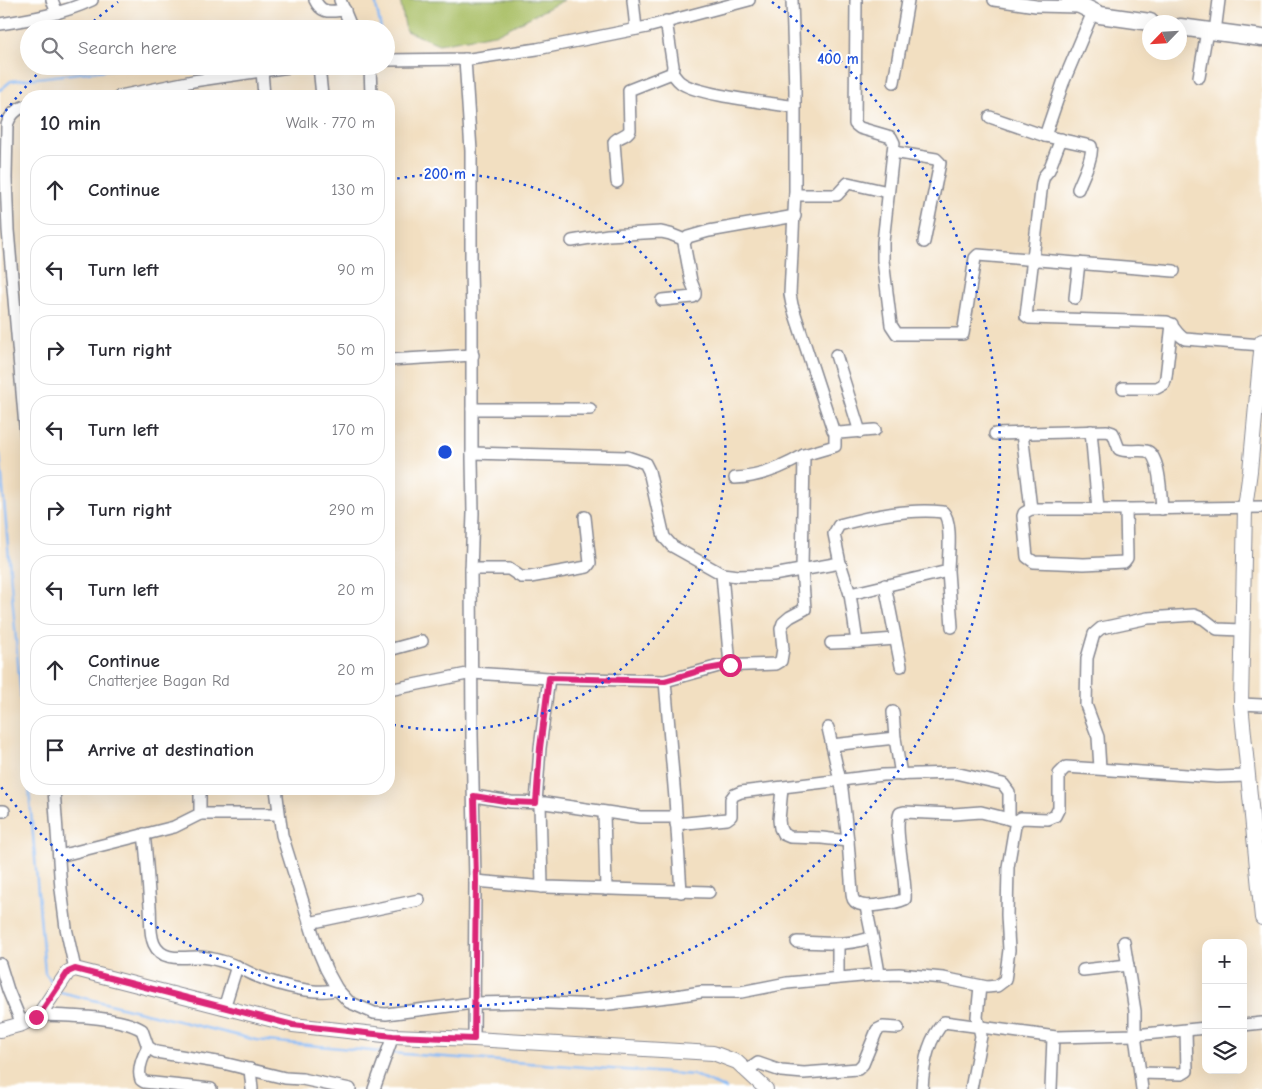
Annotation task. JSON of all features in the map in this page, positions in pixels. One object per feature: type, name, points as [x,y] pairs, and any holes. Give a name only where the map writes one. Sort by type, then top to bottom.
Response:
[{"type":"main road","points":[[1070,0],[1100,15],[1142,21]]},
{"type":"main road","points":[[1187,28],[1262,38]]},
{"type":"street","points":[[52,0],[58,13]]},
{"type":"street","points":[[24,20],[48,16],[92,0]]},
{"type":"street","points":[[316,0],[319,8],[324,11],[343,5],[349,20]]},
{"type":"street","points":[[633,0],[636,29]]},
{"type":"street","points":[[395,60],[465,59],[537,49],[636,29],[749,0]]},
{"type":"street","points":[[735,478],[750,478],[785,466],[804,455],[835,446],[835,432],[792,305],[790,294],[795,216],[792,0]]},
{"type":"street","points":[[856,0],[855,124],[860,128],[891,137],[894,140],[883,242],[883,260],[891,326],[897,334],[963,334],[975,258],[982,254],[1174,271]]},
{"type":"street","points":[[894,82],[908,0]]},
{"type":"street","points":[[994,0],[1036,6],[1088,10],[1045,136]]},
{"type":"street","points":[[1199,77],[1219,0]]},
{"type":"street","points":[[0,24],[20,21]]},
{"type":"street","points":[[666,21],[673,66],[672,73],[680,82],[691,88],[713,93],[795,108]]},
{"type":"street","points":[[465,59],[471,151],[470,270],[473,355],[471,569],[476,881],[474,1039]]},
{"type":"street","points":[[617,182],[614,142],[630,130],[629,90],[672,73]]},
{"type":"street","points":[[154,90],[193,81],[234,75]]},
{"type":"street","points":[[262,75],[264,90]]},
{"type":"street","points":[[320,75],[321,90]]},
{"type":"street","points":[[370,75],[371,90]]},
{"type":"street","points":[[20,109],[10,117],[7,125],[6,178],[8,230],[20,359]]},
{"type":"street","points":[[990,117],[1045,136],[1091,146],[1090,159],[1078,189]]},
{"type":"street","points":[[1061,139],[1042,183],[1025,313],[1029,318],[1167,322],[1172,324],[1178,334],[1185,339],[1262,348],[1245,508],[1241,704],[1262,918]]},
{"type":"street","points":[[893,152],[936,159],[940,163],[924,242]]},
{"type":"street","points":[[795,195],[837,195],[848,183],[888,192]]},
{"type":"street","points":[[685,240],[688,237],[709,231],[795,216]]},
{"type":"street","points":[[572,241],[608,235],[662,232],[685,240]]},
{"type":"street","points":[[662,300],[692,297],[695,295],[696,291],[689,272],[685,240]]},
{"type":"street","points":[[1074,298],[1079,263]]},
{"type":"street","points":[[1123,388],[1157,388],[1164,384],[1172,324]]},
{"type":"street","points":[[395,357],[473,355]]},
{"type":"street","points":[[836,355],[860,432]]},
{"type":"street","points":[[472,409],[590,410]]},
{"type":"street","points":[[835,432],[839,434],[875,430]]},
{"type":"street","points":[[995,434],[1091,431],[1113,433],[1117,446],[1124,451],[1148,450],[1152,454],[1159,478],[1162,509]]},
{"type":"street","points":[[1091,431],[1098,509]]},
{"type":"street","points":[[1022,433],[1031,509]]},
{"type":"street","points":[[472,453],[627,457],[645,462],[649,471],[664,537],[672,546],[722,574],[738,576],[773,575],[840,562]]},
{"type":"street","points":[[395,689],[472,672],[549,678],[665,681],[702,670],[730,665],[779,664],[783,649],[781,630],[783,623],[805,609],[802,569],[804,455]]},
{"type":"street","points":[[1126,510],[1126,560],[1119,563],[1084,564],[1034,562],[1027,557],[1023,516],[1024,513],[1031,509],[1126,510],[1262,506]]},
{"type":"street","points":[[857,642],[850,594],[834,534],[839,526],[854,521],[905,512],[936,511],[943,512],[947,516],[949,525],[948,571],[952,627]]},
{"type":"street","points":[[471,569],[508,569],[521,577],[530,577],[587,567],[590,563],[585,517]]},
{"type":"street","points":[[850,594],[948,571]]},
{"type":"street","points":[[722,574],[730,665]]},
{"type":"street","points":[[885,585],[901,666]]},
{"type":"street","points":[[1100,768],[1098,737],[1087,710],[1086,658],[1094,634],[1101,628],[1148,618],[1194,615],[1204,619],[1217,629],[1242,630]]},
{"type":"street","points":[[831,643],[896,638]]},
{"type":"street","points":[[395,648],[422,641]]},
{"type":"street","points":[[542,887],[538,803],[540,748],[549,678]]},
{"type":"street","points":[[665,681],[681,892]]},
{"type":"street","points":[[1241,704],[1262,705]]},
{"type":"street","points":[[894,712],[895,738],[901,775]]},
{"type":"street","points":[[828,728],[840,781],[853,899],[858,904],[866,906],[899,901],[905,898],[898,816],[900,813],[953,814],[982,812],[1013,820],[1027,818],[1048,819],[1055,816],[1058,808],[1059,774],[1066,767],[1100,768],[1163,775],[1247,776]]},
{"type":"street","points":[[832,745],[895,738]]},
{"type":"street","points":[[276,795],[282,835],[318,950],[337,989],[349,1002],[374,1013],[386,1014],[473,1003],[532,1002],[601,1005],[702,992],[741,992],[787,983],[879,974],[943,978],[980,986],[996,986],[1005,980],[1009,950],[1007,915],[1008,867],[1014,826],[1009,792],[1003,784],[955,772],[901,775],[742,792],[734,795],[731,799],[731,816],[727,819],[676,820],[640,817],[474,796]]},
{"type":"street","points":[[782,788],[779,820],[780,828],[784,834],[790,837],[848,841]]},
{"type":"street","points":[[54,795],[66,928],[75,969]]},
{"type":"street","points":[[200,795],[200,814]]},
{"type":"street","points":[[604,812],[606,889]]},
{"type":"street","points":[[59,856],[174,827],[200,814],[278,814]]},
{"type":"street","points":[[144,834],[151,927],[154,944],[165,955],[176,958],[200,957],[220,960],[237,966],[260,978],[279,984],[320,992],[330,992],[337,989]]},
{"type":"street","points":[[476,881],[542,887],[709,892]]},
{"type":"street","points":[[309,923],[419,900]]},
{"type":"street","points":[[866,906],[876,948],[879,974]]},
{"type":"street","points":[[797,942],[838,944],[862,941],[872,937]]},
{"type":"street","points":[[1124,942],[1136,1011],[1136,1034],[1142,1089]]},
{"type":"street","points":[[838,944],[838,977]]},
{"type":"street","points":[[0,964],[22,1024]]},
{"type":"street","points":[[1082,970],[1128,965]]},
{"type":"street","points":[[224,1008],[237,966]]},
{"type":"street","points":[[0,1030],[22,1024],[39,1015],[68,972],[75,969],[293,1025],[393,1036],[474,1039],[676,1052],[706,1052],[721,1055],[737,1062],[748,1070],[766,1089]]},
{"type":"street","points":[[970,1089],[981,1036],[977,1017],[980,986]]},
{"type":"street","points":[[39,1015],[87,1017],[132,1026],[142,1030],[148,1046],[156,1052],[223,1063],[285,1078],[302,1079],[350,1089]]},
{"type":"street","points":[[922,1089],[927,1055],[931,1043],[941,1025],[947,1022],[980,1028],[1080,1037],[1202,1028]]},
{"type":"street","points":[[1247,1025],[1262,1024]]},
{"type":"street","points":[[748,1070],[758,1063],[781,1071],[804,1073],[858,1069],[863,1064],[877,1030],[884,1027],[898,1028]]},
{"type":"street","points":[[1140,1073],[1182,1074],[1188,1072],[1186,1030]]},
{"type":"street","points":[[374,1089],[393,1036]]},
{"type":"street","points":[[1051,1089],[1053,1036]]},
{"type":"street","points":[[148,1046],[143,1055],[140,1073],[141,1080],[170,1087],[205,1089]]},
{"type":"street","points":[[250,1069],[252,1089]]},
{"type":"green space","points":[[400,0],[564,0],[499,33],[439,44],[406,31]]},
{"type":"waterway","points":[[375,0],[379,20]]},
{"type":"waterway","points":[[0,90],[11,81],[63,75]]},
{"type":"waterway","points":[[0,454],[20,687]]},
{"type":"waterway","points":[[30,795],[45,973],[53,984]]},
{"type":"waterway","points":[[60,992],[256,1040],[382,1052]]},
{"type":"waterway","points":[[390,1053],[694,1075],[726,1089]]},
{"type":"route","points":[[36,1017],[68,972],[75,969],[293,1025],[393,1036],[474,1039],[476,881],[474,796],[511,802],[536,803],[540,748],[549,678],[665,681],[702,670],[730,665]]}]
